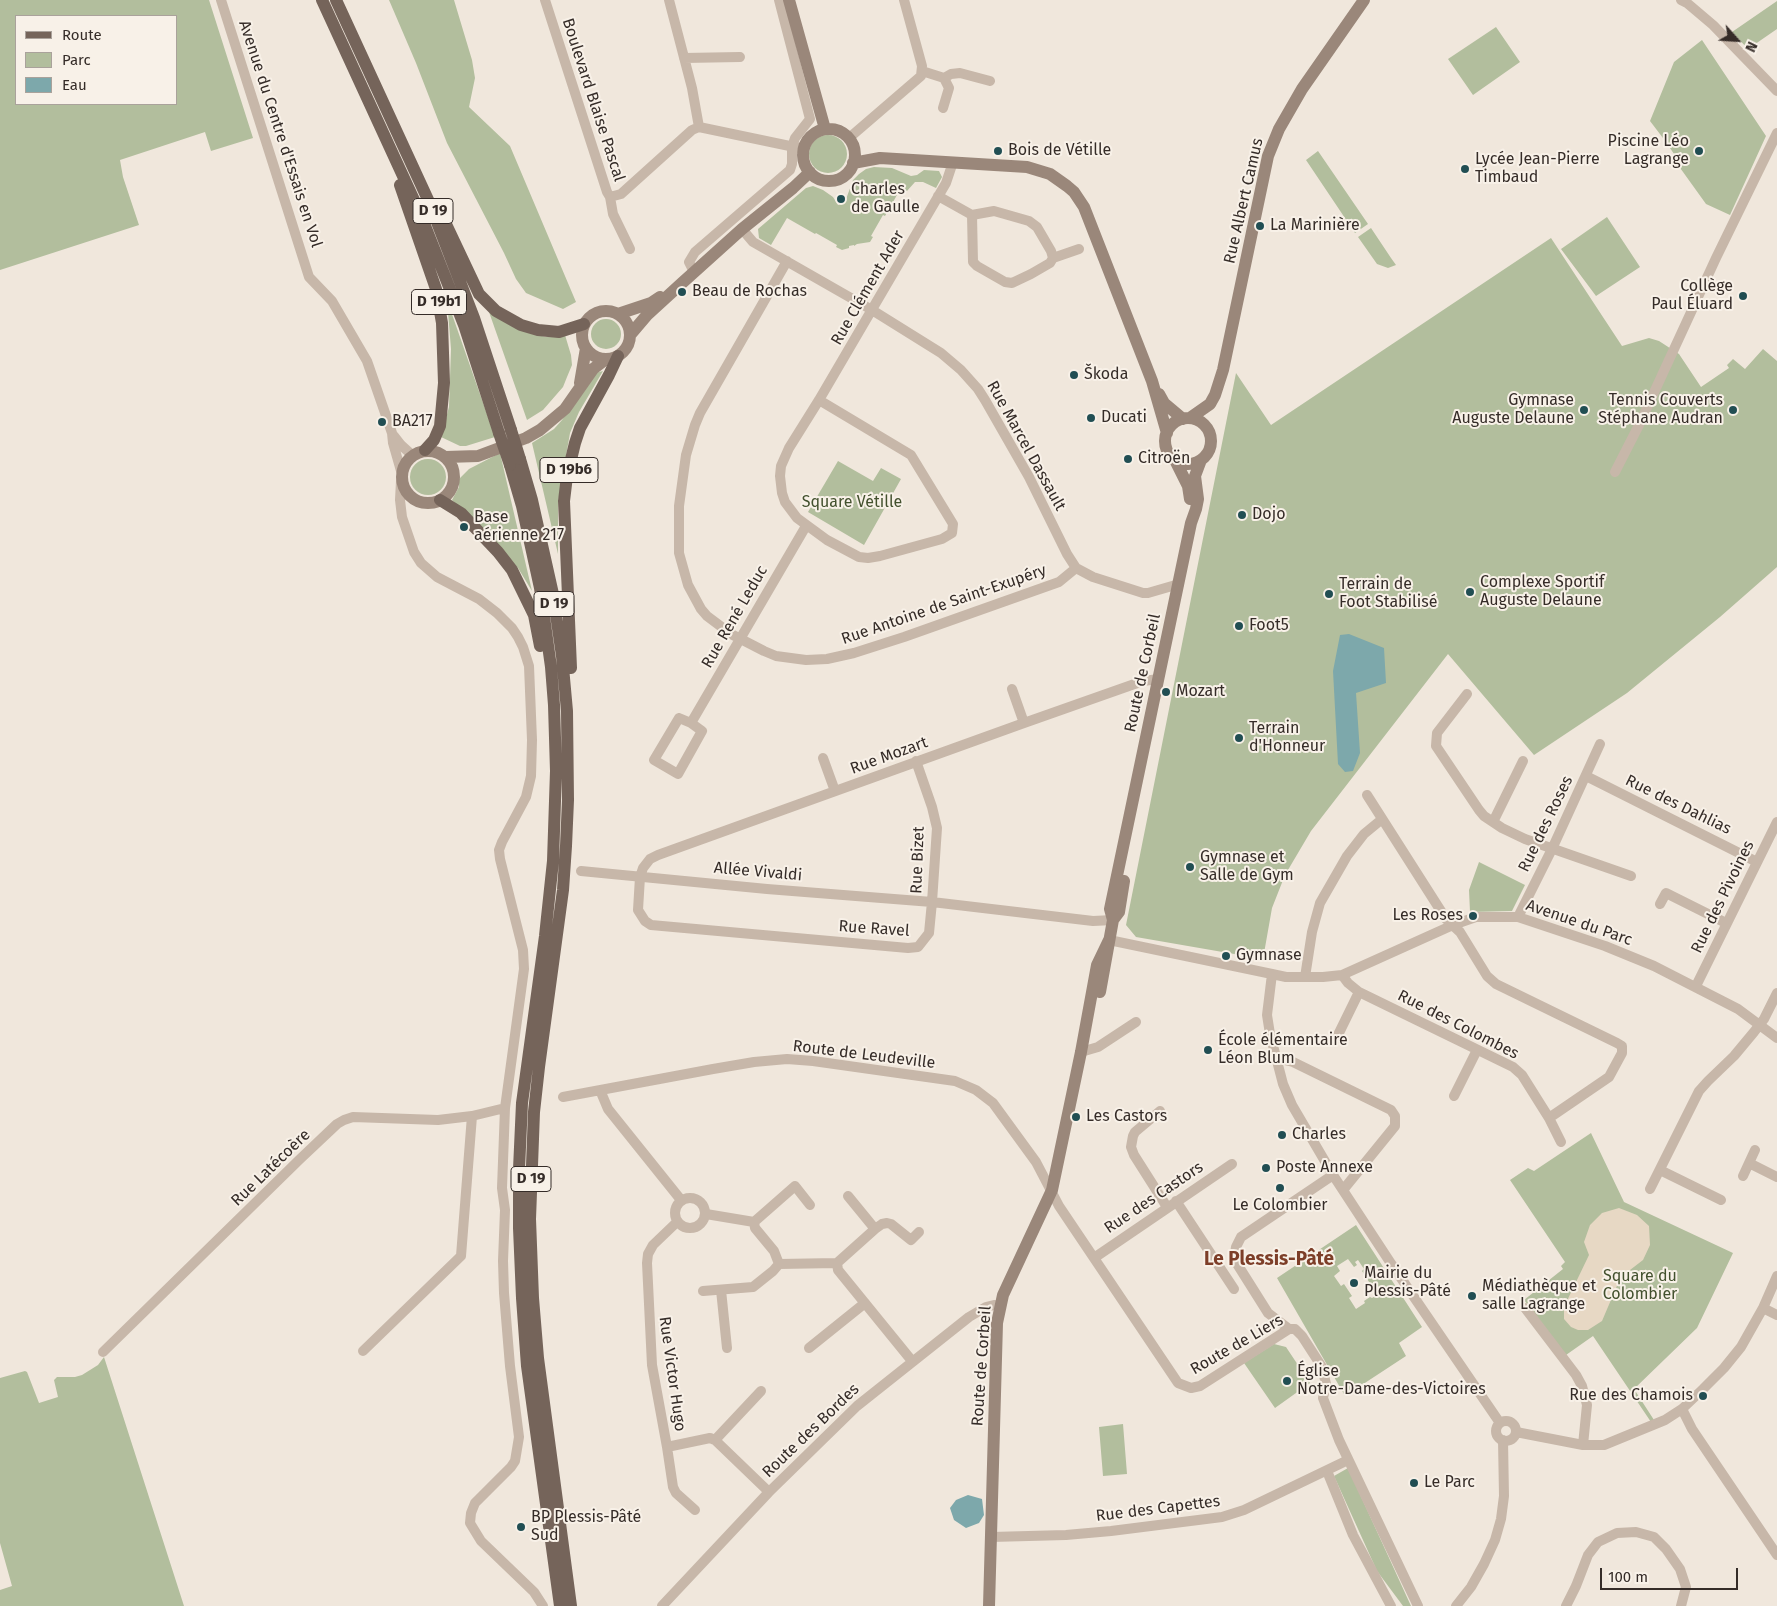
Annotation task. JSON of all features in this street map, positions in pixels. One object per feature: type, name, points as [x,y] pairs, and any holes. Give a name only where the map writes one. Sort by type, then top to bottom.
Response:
[{"type":"main road","name":"D 19","points":[[322,0],[420,213],[464,324],[515,462],[532,500],[553,594],[562,656],[568,752],[568,800],[563,890],[539,1067],[534,1122],[530,1219],[533,1298],[538,1358],[571,1606]]},
{"type":"main road","name":"D 19","points":[[336,0],[430,204],[474,318],[505,432]]},
{"type":"main road","points":[[340,0],[377,69],[480,294],[496,311],[521,325],[538,330],[559,332],[584,324]]},
{"type":"main road","points":[[789,0],[825,129]]},
{"type":"main road","name":"Rue Albert Camus","points":[[1187,418],[1210,404],[1223,370],[1262,182],[1274,140],[1302,89],[1364,1]]},
{"type":"main road","points":[[851,144],[853,163],[846,174],[834,180],[820,179],[810,172],[798,148],[813,135],[825,129],[837,130],[851,144],[880,158]]},
{"type":"main road","name":"D 19b1","points":[[395,156],[399,183],[436,289],[442,323],[444,383],[440,426],[434,440],[425,450]]},
{"type":"main road","points":[[853,163],[880,158],[953,162],[1027,167],[1050,174],[1074,192],[1084,207],[1152,381],[1167,433],[1166,448],[1175,460],[1188,464],[1201,460],[1211,444],[1211,436],[1208,429],[1200,422],[1187,418],[1164,403],[1152,381]]},
{"type":"main road","points":[[630,335],[682,282],[810,172]]},
{"type":"main road","points":[[618,314],[651,303],[682,282]]},
{"type":"main road","points":[[478,456],[454,479],[447,494],[440,500],[430,503],[421,502],[412,498],[405,491],[401,476],[405,462],[412,455],[425,450],[437,452],[446,457],[465,458],[478,456],[526,438],[540,430],[565,409],[593,369],[612,357],[627,347],[630,335],[625,319],[610,311],[602,311],[590,316],[584,324],[582,336],[586,348],[591,354],[598,358],[612,357]]},
{"type":"main road","points":[[579,388],[586,348]]},
{"type":"main road","name":"D 19b6","points":[[568,752],[573,738],[564,501],[567,476],[575,443],[580,428],[609,375],[612,357]]},
{"type":"main road","name":"Rue Albert Camus","points":[[1208,429],[1222,390],[1223,370]]},
{"type":"main road","points":[[1167,433],[1173,424],[1187,418]]},
{"type":"main road","points":[[446,457],[453,469],[454,479]]},
{"type":"main road","name":"Route de Corbeil","points":[[1175,460],[1188,486],[1191,523]]},
{"type":"main road","name":"Route de Corbeil","points":[[989,1606],[997,1323],[1000,1306],[1012,1274],[1052,1190],[1097,965],[1109,940],[1113,920],[1119,912],[1126,872],[1127,830],[1191,523],[1198,499],[1195,476],[1201,460]]},
{"type":"main road","name":"D 19","points":[[515,462],[522,506],[540,588],[554,705],[556,771],[553,861],[545,936],[522,1103],[518,1169],[522,1298],[527,1366],[560,1606]]},
{"type":"main road","points":[[440,500],[461,513],[498,552],[512,570],[534,616],[540,641],[546,698],[554,705]]},
{"type":"street","name":"Avenue du Centre d'Essais en Vol","points":[[221,0],[309,277],[332,301],[367,361],[392,433]]},
{"type":"street","name":"Boulevard Blaise Pascal","points":[[545,0],[610,197],[621,194],[692,130],[699,127]]},
{"type":"street","points":[[669,0],[699,127],[798,148]]},
{"type":"street","points":[[694,272],[688,262],[695,252],[790,170],[798,148],[796,138],[808,122],[810,115],[779,0]]},
{"type":"street","points":[[851,144],[920,76],[922,71],[904,0]]},
{"type":"street","points":[[1680,0],[1713,25],[1777,91]]},
{"type":"street","points":[[684,58],[740,57]]},
{"type":"street","points":[[922,71],[944,78],[951,74],[960,73],[990,81]]},
{"type":"street","points":[[943,108],[948,88],[944,78]]},
{"type":"street","points":[[1615,472],[1639,425],[1776,129]]},
{"type":"street","name":"Rue Clément Ader","points":[[819,400],[911,456],[953,524],[952,533],[942,539],[880,556],[863,558],[854,555],[806,526],[797,518],[785,502],[780,476],[781,466],[790,448],[950,175],[953,162]]},
{"type":"street","points":[[938,196],[972,215],[994,211],[1029,221],[1036,227],[1051,251],[1053,258]]},
{"type":"street","points":[[610,197],[613,214],[630,249]]},
{"type":"street","points":[[972,215],[973,262],[1005,282],[1012,283],[1050,263],[1053,258],[1079,249]]},
{"type":"street","name":"Rue Marcel Dassault","points":[[742,229],[753,242],[872,310],[941,353],[961,370],[978,389],[1029,477],[1072,564],[1076,568]]},
{"type":"street","name":"Rue Antoine de Saint-Exupéry","points":[[787,261],[700,413],[686,455],[680,490],[678,519],[679,553],[688,585],[707,616],[740,639],[764,651],[789,658],[815,660],[840,656],[904,637],[1059,582],[1076,568]]},
{"type":"street","points":[[392,433],[412,455]]},
{"type":"street","points":[[392,433],[401,476],[400,500],[402,517],[414,552],[429,571],[437,577],[474,596],[497,613],[518,637],[529,666],[532,730],[531,776],[526,797],[499,850],[523,950],[524,969],[505,1108],[502,1188],[505,1210],[502,1261],[510,1366],[519,1437],[515,1461],[475,1503],[470,1523],[481,1541],[534,1592],[543,1606]]},
{"type":"street","name":"Rue René Leduc","points":[[691,723],[806,526]]},
{"type":"street","points":[[1076,568],[1093,577],[1148,594],[1179,584]]},
{"type":"street","name":"Rue Mozart","points":[[640,877],[643,868],[650,859],[658,855],[1024,723],[1144,681],[1159,679]]},
{"type":"street","points":[[1012,690],[1024,723]]},
{"type":"street","points":[[1467,694],[1437,733],[1436,746],[1479,810],[1493,822],[1525,839],[1630,876]]},
{"type":"street","points":[[678,718],[691,723],[702,732],[678,774],[654,760],[678,718]]},
{"type":"street","name":"Rue des Roses","points":[[1518,917],[1552,849],[1600,744]]},
{"type":"street","points":[[823,758],[835,791]]},
{"type":"street","name":"Rue Bizet","points":[[916,761],[932,807],[937,828],[932,902]]},
{"type":"street","points":[[1493,822],[1523,761]]},
{"type":"street","name":"Rue des Dahlias","points":[[1586,776],[1757,862]]},
{"type":"street","points":[[1367,795],[1381,820],[1446,919],[1460,932],[1487,976],[1496,984],[1622,1046],[1622,1053],[1610,1077],[1549,1118]]},
{"type":"street","points":[[1305,977],[1312,932],[1320,904],[1346,856],[1364,834],[1381,820]]},
{"type":"street","name":"Rue des Pivoines","points":[[1696,986],[1777,822]]},
{"type":"street","name":"Allée Vivaldi","points":[[581,871],[932,902]]},
{"type":"street","name":"Rue Ravel","points":[[640,877],[638,910],[645,921],[651,924],[908,948],[918,946],[929,933],[932,902]]},
{"type":"street","points":[[1660,904],[1666,893],[1726,923]]},
{"type":"street","points":[[932,902],[1093,921],[1113,920]]},
{"type":"street","name":"Avenue du Parc","points":[[1109,940],[1272,974],[1324,977],[1342,975],[1476,916],[1518,917],[1605,946],[1654,966],[1738,1009],[1777,1038]]},
{"type":"street","points":[[1272,974],[1267,1015],[1283,1084],[1292,1105],[1333,1175],[1462,1370],[1500,1423]]},
{"type":"street","name":"Rue des Colombes","points":[[1342,975],[1348,983],[1360,992],[1513,1067],[1522,1075],[1549,1118],[1561,1142]]},
{"type":"street","points":[[1336,1040],[1360,992]]},
{"type":"street","points":[[1650,1189],[1699,1091],[1734,1056],[1764,1019],[1777,993]]},
{"type":"street","points":[[1081,1052],[1098,1047],[1136,1022]]},
{"type":"street","points":[[1454,1096],[1477,1050]]},
{"type":"street","points":[[1276,1058],[1294,1062],[1391,1110],[1395,1116],[1395,1126],[1343,1190]]},
{"type":"street","name":"Route de Leudeville","points":[[563,1097],[738,1065],[787,1060],[955,1081],[976,1090],[994,1103],[1036,1162],[1052,1190]]},
{"type":"street","points":[[600,1090],[608,1108],[681,1200]]},
{"type":"street","name":"Rue Latécoère","points":[[103,1352],[337,1124],[354,1117],[438,1120],[472,1116],[505,1108]]},
{"type":"street","points":[[1160,1111],[1135,1132],[1131,1147],[1134,1155],[1167,1207]]},
{"type":"street","points":[[364,1351],[461,1256],[472,1116]]},
{"type":"street","points":[[1743,1176],[1755,1150]]},
{"type":"street","name":"Rue des Castors","points":[[1094,1258],[1232,1164]]},
{"type":"street","points":[[1749,1164],[1777,1176]]},
{"type":"street","points":[[1660,1170],[1721,1200]]},
{"type":"street","points":[[1289,1329],[1268,1313],[1234,1259],[1236,1247],[1241,1237],[1333,1175]]},
{"type":"street","points":[[754,1222],[795,1186],[810,1205]]},
{"type":"street","name":"Route de Liers","points":[[1052,1190],[1059,1206],[1173,1376],[1184,1386],[1191,1388],[1200,1386],[1289,1329],[1295,1329],[1302,1336],[1322,1367],[1326,1384],[1323,1398],[1348,1460],[1418,1606]]},
{"type":"street","points":[[848,1196],[875,1228]]},
{"type":"street","points":[[690,1198],[698,1200],[702,1204],[706,1214],[701,1224],[692,1229],[686,1228],[677,1222],[675,1210],[681,1200],[690,1198]]},
{"type":"street","points":[[1176,1201],[1234,1289]]},
{"type":"street","points":[[706,1214],[754,1222]]},
{"type":"street","name":"Rue Victor Hugo","points":[[677,1222],[653,1245],[646,1263],[652,1365],[667,1447],[710,1438],[715,1440]]},
{"type":"street","points":[[754,1222],[755,1228],[774,1251],[779,1264]]},
{"type":"street","points":[[703,1291],[753,1287],[779,1264],[837,1263],[875,1228],[887,1223],[911,1240],[919,1232]]},
{"type":"street","points":[[837,1263],[838,1270],[912,1361]]},
{"type":"street","points":[[1516,1432],[1583,1445],[1604,1444],[1624,1438],[1666,1420],[1682,1409],[1724,1368],[1741,1347],[1764,1308],[1777,1276]]},
{"type":"street","points":[[721,1290],[727,1348]]},
{"type":"street","points":[[809,1348],[865,1303]]},
{"type":"street","name":"Route des Bordes","points":[[662,1606],[769,1492],[857,1406],[969,1317],[994,1305],[1000,1306]]},
{"type":"street","points":[[1525,1308],[1582,1386],[1587,1405],[1583,1445]]},
{"type":"street","points":[[1764,1308],[1777,1315]]},
{"type":"street","points":[[761,1391],[715,1440],[769,1492]]},
{"type":"street","points":[[1682,1409],[1692,1429],[1777,1555]]},
{"type":"street","points":[[1504,1421],[1512,1422],[1516,1432],[1512,1439],[1503,1440],[1497,1435],[1496,1430],[1500,1423],[1504,1421]]},
{"type":"street","points":[[1456,1606],[1471,1587],[1484,1564],[1499,1526],[1504,1496],[1503,1440]]},
{"type":"street","points":[[667,1447],[673,1487],[676,1493],[695,1510]]},
{"type":"street","name":"Rue des Capettes","points":[[991,1537],[1085,1533],[1222,1517],[1244,1510],[1348,1460]]},
{"type":"street","points":[[1327,1471],[1353,1535],[1391,1606]]},
{"type":"street","points":[[1566,1606],[1588,1555],[1598,1542],[1617,1532],[1636,1532],[1654,1537],[1666,1549],[1680,1569],[1686,1587],[1681,1606]]},
{"type":"green space","points":[[0,0],[209,0],[253,138],[211,151],[205,132],[120,160],[123,177],[139,225],[0,270]]},
{"type":"green space","points":[[389,0],[454,0],[472,60],[475,78],[469,107],[510,146],[576,302],[563,309],[526,293],[516,279],[447,143]]},
{"type":"green space","points":[[1777,1],[1777,29],[1748,49],[1732,32]]},
{"type":"green space","points":[[1496,27],[1520,62],[1473,95],[1448,59]]},
{"type":"green space","points":[[1702,40],[1766,136],[1730,215],[1706,204],[1678,165],[1680,163],[1666,142],[1650,121],[1674,62]]},
{"type":"green space","points":[[828,135],[841,141],[847,154],[841,167],[828,173],[815,167],[809,154],[815,141]]},
{"type":"green space","points":[[1318,151],[1368,224],[1355,233],[1306,160]]},
{"type":"green space","points":[[874,167],[892,168],[911,176],[917,175],[924,170],[939,171],[942,177],[936,188],[923,182],[915,182],[907,191],[901,188],[885,216],[883,215],[871,236],[873,237],[870,242],[849,246],[849,248],[842,250],[836,247],[837,245],[787,218],[771,245],[759,238],[758,229],[806,188],[813,186],[823,190],[833,197],[838,205],[845,202],[853,180],[866,169]]},
{"type":"green space","points":[[1607,217],[1640,267],[1596,296],[1561,249]]},
{"type":"green space","points":[[1371,228],[1396,265],[1388,268],[1377,264],[1358,237]]},
{"type":"green space","name":"Complexe Sportif Auguste Delaune","points":[[1551,238],[1622,346],[1649,338],[1659,341],[1679,354],[1701,387],[1729,368],[1727,365],[1733,359],[1745,369],[1763,349],[1777,361],[1777,567],[1720,617],[1627,693],[1534,755],[1448,654],[1311,831],[1285,875],[1272,908],[1263,959],[1136,937],[1126,925],[1236,373],[1271,425]]},
{"type":"green space","points":[[447,300],[495,437],[466,446],[460,446],[441,437],[449,407],[451,349]]},
{"type":"green space","points":[[489,312],[530,333],[546,337],[565,335],[572,365],[563,387],[543,410],[527,420]]},
{"type":"green space","points":[[606,319],[617,323],[621,334],[617,345],[606,349],[595,345],[591,334],[595,323]]},
{"type":"green space","points":[[603,371],[579,412],[570,433],[558,502],[558,554],[532,443],[554,429],[595,373]]},
{"type":"green space","points":[[500,453],[532,591],[518,568],[452,500],[459,487],[459,479],[469,469]]},
{"type":"green space","points":[[428,459],[441,464],[446,477],[441,490],[428,495],[415,490],[410,477],[415,464]]},
{"type":"green space","name":"Square Vétille","points":[[838,461],[873,481],[881,468],[901,479],[864,545],[808,512]]},
{"type":"green space","points":[[1479,862],[1525,885],[1512,911],[1470,912],[1469,890]]},
{"type":"green space","name":"Square du Colombier","points":[[1591,1133],[1624,1202],[1733,1253],[1697,1328],[1634,1389],[1654,1420],[1651,1422],[1593,1336],[1566,1355],[1524,1300],[1563,1269],[1561,1266],[1565,1262],[1510,1180],[1528,1168],[1534,1171]]},
{"type":"green space","points":[[1356,1225],[1422,1327],[1399,1343],[1406,1356],[1345,1396],[1277,1278]],"holes":[[[1348,1259],[1354,1267],[1357,1265],[1355,1262],[1358,1260],[1364,1269],[1362,1271],[1371,1285],[1374,1284],[1380,1293],[1372,1298],[1370,1297],[1356,1309],[1349,1298],[1352,1296],[1344,1284],[1341,1286],[1334,1276],[1340,1271],[1337,1266]]]},
{"type":"green space","points":[[1274,1344],[1286,1347],[1310,1383],[1275,1408],[1244,1363]]},
{"type":"green space","points":[[104,1357],[184,1606],[0,1606],[0,1590],[12,1586],[0,1543],[0,1378],[27,1372],[39,1403],[58,1397],[54,1380],[57,1377],[82,1375],[98,1365]]},
{"type":"green space","points":[[1123,1424],[1127,1474],[1103,1476],[1099,1427]]},
{"type":"green space","points":[[1348,1468],[1411,1606],[1403,1606],[1377,1571],[1334,1476]]},
{"type":"shaded area","points":[[1619,1208],[1637,1215],[1649,1226],[1650,1245],[1643,1260],[1622,1274],[1602,1321],[1588,1330],[1578,1330],[1571,1327],[1564,1319],[1564,1307],[1589,1255],[1584,1242],[1590,1225],[1602,1213]]},
{"type":"water","points":[[1349,634],[1384,648],[1386,683],[1356,693],[1360,753],[1353,771],[1345,772],[1338,764],[1333,671],[1340,635]]},
{"type":"water","points":[[968,1495],[982,1499],[984,1515],[979,1523],[966,1528],[954,1520],[950,1508],[956,1500]]},
{"type":"place","name":"Bois de Vétille","points":[[998,151]]},
{"type":"place","name":"Piscine Léo Lagrange","points":[[1699,151]]},
{"type":"place","name":"Lycée Jean-Pierre Timbaud","points":[[1465,169]]},
{"type":"place","name":"Charles de Gaulle","points":[[841,199]]},
{"type":"place","name":"La Marinière","points":[[1260,226]]},
{"type":"place","name":"Beau de Rochas","points":[[682,292]]},
{"type":"place","name":"Collège Paul Éluard","points":[[1743,296]]},
{"type":"place","name":"Škoda","points":[[1074,375]]},
{"type":"place","name":"Gymnase Auguste Delaune","points":[[1584,410]]},
{"type":"place","name":"Tennis Couverts Stéphane Audran","points":[[1733,410]]},
{"type":"place","name":"Ducati","points":[[1091,418]]},
{"type":"place","name":"BA217","points":[[382,422]]},
{"type":"place","name":"Citroën","points":[[1128,459]]},
{"type":"place","name":"Dojo","points":[[1242,515]]},
{"type":"place","name":"Base aérienne 217","points":[[464,527]]},
{"type":"place","name":"Complexe Sportif Auguste Delaune","points":[[1470,592]]},
{"type":"place","name":"Terrain de Foot Stabilisé","points":[[1329,594]]},
{"type":"place","name":"Foot5","points":[[1239,626]]},
{"type":"place","name":"Mozart","points":[[1166,692]]},
{"type":"place","name":"Terrain d'Honneur","points":[[1239,738]]},
{"type":"place","name":"Gymnase et Salle de Gym","points":[[1190,867]]},
{"type":"place","name":"Les Roses","points":[[1473,916]]},
{"type":"place","name":"Gymnase","points":[[1226,956]]},
{"type":"place","name":"École élémentaire Léon Blum","points":[[1208,1050]]},
{"type":"place","name":"Les Castors","points":[[1076,1117]]},
{"type":"place","name":"Charles","points":[[1282,1135]]},
{"type":"place","name":"Poste Annexe","points":[[1266,1168]]},
{"type":"place","name":"Le Colombier","points":[[1280,1188]]},
{"type":"place","name":"Mairie du Plessis-Pâté","points":[[1354,1283]]},
{"type":"place","name":"Médiathèque et salle Lagrange","points":[[1472,1296]]},
{"type":"place","name":"Église Notre-Dame-des-Victoires","points":[[1287,1381]]},
{"type":"place","name":"Rue des Chamois","points":[[1703,1396]]},
{"type":"place","name":"Le Parc","points":[[1414,1483]]},
{"type":"place","name":"BP Plessis-Pâté Sud","points":[[521,1527]]},
{"type":"district","name":"Le Plessis-Pâté","points":[[1269,1260]]}]
